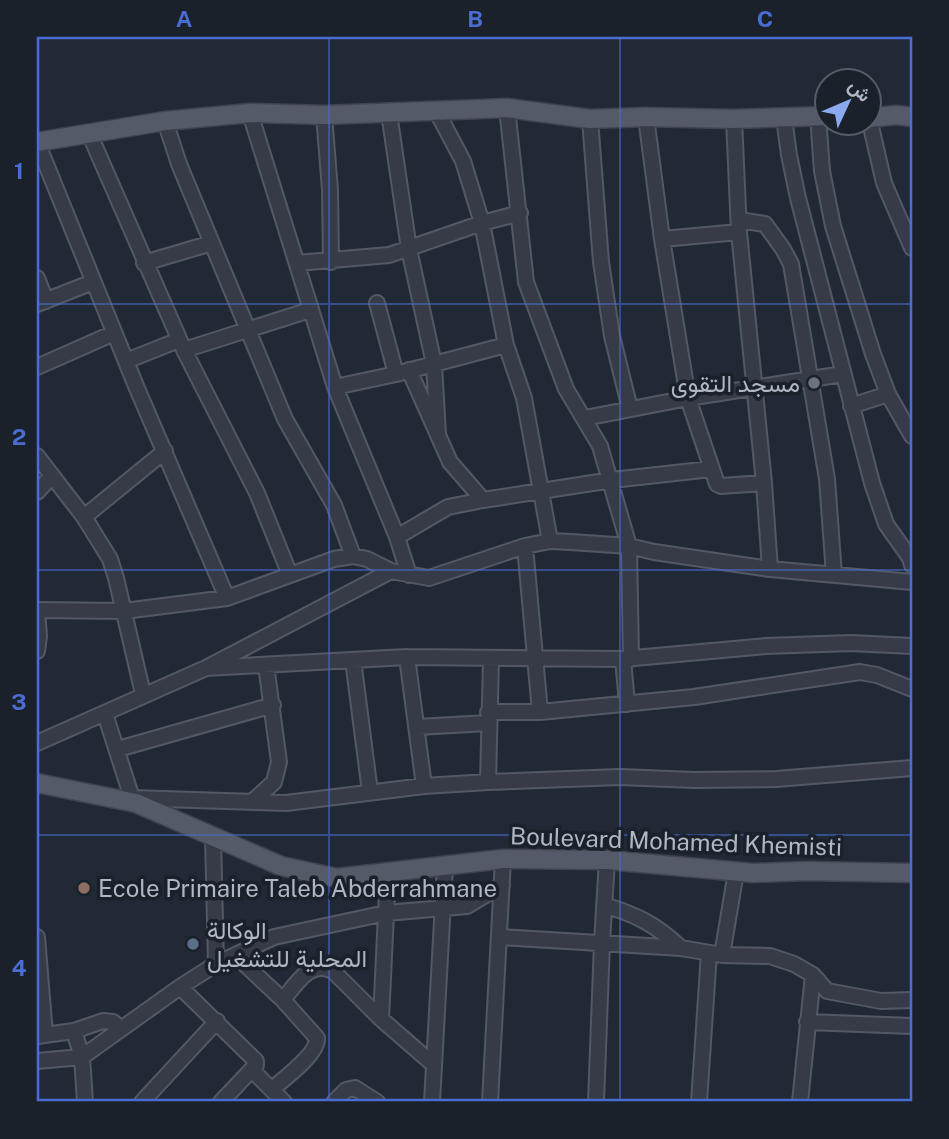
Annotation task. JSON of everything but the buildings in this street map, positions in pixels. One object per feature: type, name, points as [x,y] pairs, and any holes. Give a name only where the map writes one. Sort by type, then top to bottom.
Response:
[{"type":"main road","points":[[37,142],[165,121],[250,113],[324,115],[507,108],[590,119],[813,116]]},
{"type":"main road","points":[[883,116],[912,117]]},
{"type":"main road","name":"Boulevard Mohamed Khemisti","points":[[37,783],[134,801],[281,866],[337,878],[503,859],[607,860],[736,872],[912,873]]},
{"type":"street","points":[[507,108],[526,282],[566,388],[600,446],[629,546],[627,704]]},
{"type":"street","points":[[437,112],[463,161],[482,223],[506,345],[524,398],[550,541]]},
{"type":"street","points":[[250,113],[335,387],[397,537],[409,575]]},
{"type":"street","points":[[389,113],[409,250],[434,364],[438,435]]},
{"type":"street","points":[[324,115],[330,190],[331,262]]},
{"type":"street","points":[[646,117],[662,239],[688,398],[717,484],[764,483]]},
{"type":"street","points":[[784,118],[798,198],[881,514],[912,565]]},
{"type":"street","points":[[590,119],[601,262],[612,336],[630,409]]},
{"type":"street","points":[[734,119],[739,226],[770,569]]},
{"type":"street","points":[[165,121],[178,164],[285,419],[334,505],[353,556]]},
{"type":"street","points":[[89,133],[181,345],[257,493],[290,575]]},
{"type":"street","points":[[822,136],[822,171],[833,226],[888,394],[912,436]]},
{"type":"street","points":[[873,136],[884,183],[912,248]]},
{"type":"street","points":[[37,142],[114,333],[227,598]]},
{"type":"street","points":[[297,263],[389,255],[520,213]]},
{"type":"street","points":[[662,239],[765,223],[783,248],[791,264],[812,380],[827,479],[834,575]]},
{"type":"street","points":[[144,263],[212,243]]},
{"type":"street","points":[[37,278],[41,302],[93,282]]},
{"type":"street","points":[[377,303],[402,372],[438,435],[450,462],[482,500]]},
{"type":"street","points":[[126,361],[310,310]]},
{"type":"street","points":[[37,367],[114,333]]},
{"type":"street","points":[[335,387],[506,345]]},
{"type":"street","points":[[585,418],[688,398],[843,374]]},
{"type":"street","points":[[851,406],[888,394]]},
{"type":"street","points":[[84,517],[165,452]]},
{"type":"street","points":[[37,456],[84,517],[110,559],[143,694]]},
{"type":"street","points":[[397,537],[448,507],[612,480],[711,469]]},
{"type":"street","points":[[37,492],[51,477]]},
{"type":"street","points":[[38,642],[37,610],[124,611],[227,598],[334,559],[353,556],[368,559],[391,570],[429,578],[550,541],[629,546],[770,569],[912,582]]},
{"type":"street","points":[[525,547],[540,712]]},
{"type":"street","points":[[37,743],[206,668],[391,570]]},
{"type":"street","points":[[206,668],[407,657],[627,659],[766,646],[851,643],[912,646]]},
{"type":"street","points":[[407,657],[424,786]]},
{"type":"street","points":[[488,782],[491,659]]},
{"type":"street","points":[[353,660],[370,792]]},
{"type":"street","points":[[252,802],[269,788],[278,775],[273,705],[266,665]]},
{"type":"street","points":[[417,727],[694,696],[860,672],[877,675],[912,689]]},
{"type":"street","points":[[118,749],[273,705]]},
{"type":"street","points":[[106,714],[134,801],[286,803],[424,786],[488,782],[620,777],[776,779],[912,768]]},
{"type":"street","points":[[213,837],[216,964]]},
{"type":"street","points":[[490,1102],[503,859]]},
{"type":"street","points":[[596,1102],[601,942],[607,860]]},
{"type":"street","points":[[432,1102],[445,866]]},
{"type":"street","points":[[382,1019],[388,872]]},
{"type":"street","points":[[699,1102],[716,954],[736,872]]},
{"type":"street","points":[[37,1060],[82,1057],[216,964],[274,937],[386,913],[467,906],[502,885]]},
{"type":"street","points":[[604,905],[654,924],[681,948]]},
{"type":"street","points":[[37,937],[41,1035],[74,1031],[103,1021],[113,1022],[121,1028]]},
{"type":"street","points":[[500,937],[601,942],[681,948],[716,954],[770,956],[794,964],[813,975],[827,991],[881,1001],[912,1000]]},
{"type":"street","points":[[236,956],[283,1000],[314,1034],[317,1043],[296,1069],[272,1089]]},
{"type":"street","points":[[283,1000],[308,971],[325,967],[333,971],[434,1065]]},
{"type":"street","points":[[800,1102],[813,975]]},
{"type":"street","points":[[180,987],[256,1058],[257,1063],[252,1070],[220,1102]]},
{"type":"street","points":[[142,1102],[217,1021]]},
{"type":"street","points":[[807,1022],[912,1026]]},
{"type":"street","points":[[74,1031],[82,1057],[85,1102]]},
{"type":"street","points":[[252,1070],[284,1102]]},
{"type":"street","points":[[334,1102],[346,1090],[355,1088],[375,1102]]},
{"type":"place","name":"مسجد التقوى","points":[[814,383]]},
{"type":"place","name":"Ecole Primaire Taleb Abderrahmane","points":[[84,888]]},
{"type":"place","name":"الوكالة المحلية للتشغيل","points":[[193,944]]}]
